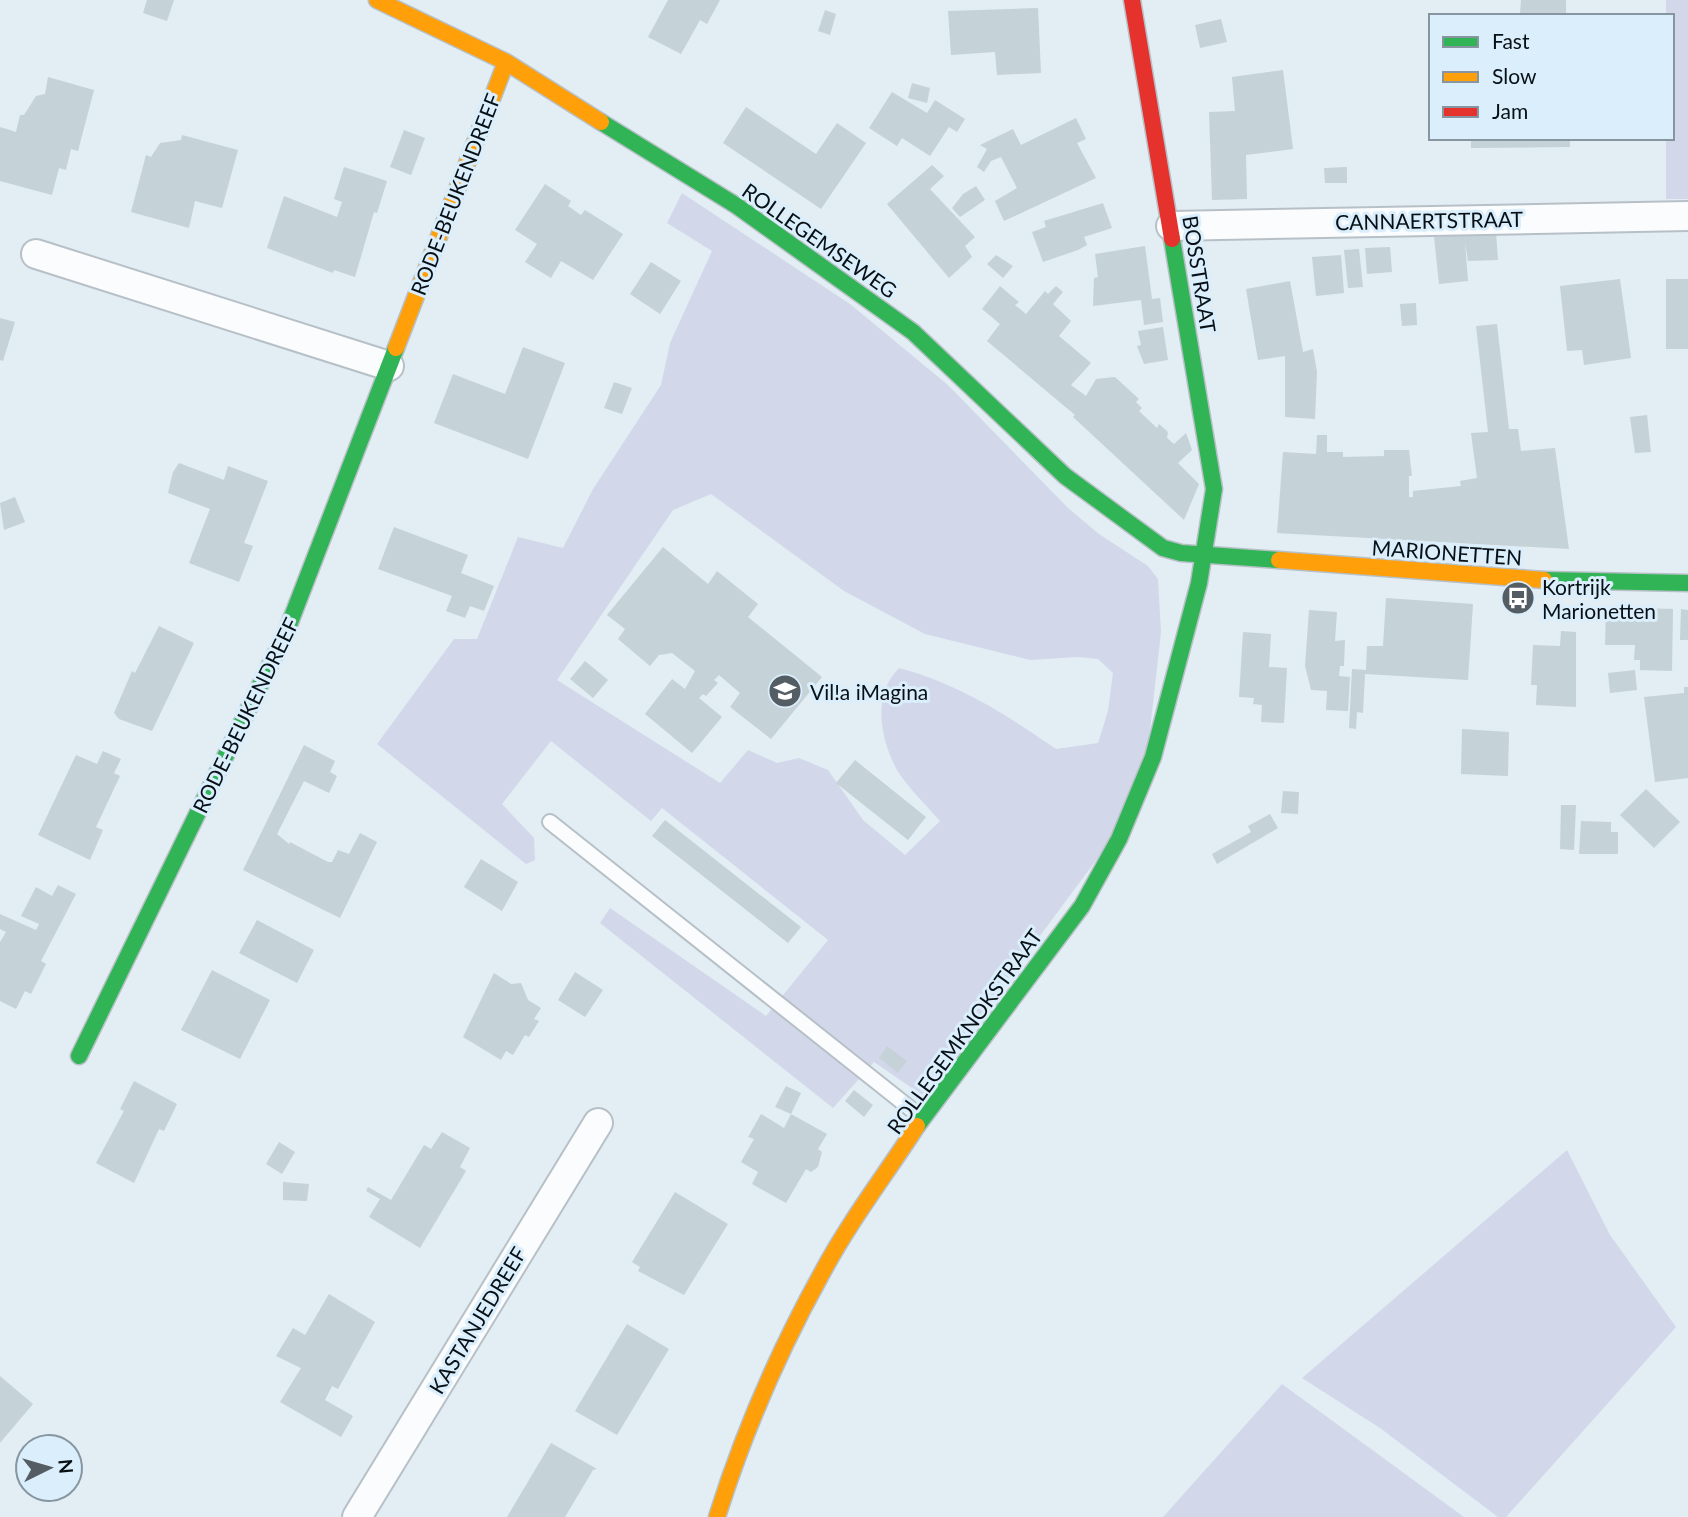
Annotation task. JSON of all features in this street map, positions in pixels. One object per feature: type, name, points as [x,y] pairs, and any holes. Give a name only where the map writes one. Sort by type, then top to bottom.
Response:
[{"type":"street","name":"ROLLEGEMSEWEG","points":[[377,0],[506,62],[737,206],[903,325],[1065,476],[1115,515],[1163,548],[1181,553],[1204,554]]},
{"type":"street","name":"BOSSTRAAT","points":[[1132,0],[1214,489],[1204,554]]},
{"type":"street","name":"RODE-BEUKENDREEF","points":[[79,1056],[287,630],[506,62]]},
{"type":"street","name":"CANNAERTSTRAAT","points":[[1171,226],[1688,216]]},
{"type":"street","points":[[36,254],[389,366]]},
{"type":"street","name":"MARIONETTEN","points":[[1204,554],[1560,581],[1688,583]]},
{"type":"street","name":"ROLLEGEMKNOKSTRAAT","points":[[717,1517],[728,1482],[772,1378],[822,1272],[922,1118],[1082,906],[1119,839],[1153,757],[1199,583],[1204,554]]},
{"type":"street","name":"KASTANJEDREEF","points":[[357,1517],[598,1123]]},
{"type":"lane","points":[[550,822],[922,1118]]},
{"type":"shaded area","points":[[1666,0],[1688,0],[1688,199],[1666,199],[1666,140],[1674,140],[1674,14],[1666,14]]},
{"type":"shaded area","name":"Vil!a iMagina","points":[[682,193],[850,304],[948,385],[1068,508],[1099,534],[1148,566],[1158,579],[1161,632],[1148,748],[1108,844],[922,1095],[874,1062],[833,1108],[600,923],[610,908],[766,1016],[828,940],[662,808],[651,821],[551,741],[502,804],[534,838],[535,860],[526,864],[377,744],[454,639],[477,639],[518,537],[563,548],[593,489],[661,385],[670,343],[712,251],[667,223]],"holes":[[[711,494],[844,591],[925,634],[1030,660],[1078,657],[1098,659],[1113,673],[1108,711],[1098,743],[1056,749],[981,701],[941,682],[899,668],[890,679],[882,704],[881,718],[886,745],[901,777],[940,821],[905,855],[863,820],[828,770],[799,758],[777,763],[748,750],[720,783],[557,680],[673,510]]]},
{"type":"shaded area","points":[[1567,1150],[1610,1235],[1676,1327],[1506,1517],[1498,1517],[1380,1428],[1302,1378]]},
{"type":"shaded area","points":[[1282,1384],[1464,1517],[1163,1517]]},
{"type":"building","points":[[147,0],[174,0],[167,21],[143,13]]},
{"type":"building","points":[[668,0],[720,0],[707,24],[700,20],[681,54],[648,37]]},
{"type":"building","points":[[1521,0],[1566,0],[1566,13],[1571,14],[1518,14]]},
{"type":"building","points":[[1038,8],[1041,73],[997,75],[995,52],[951,55],[948,11]]},
{"type":"building","points":[[825,10],[836,14],[830,35],[818,31]]},
{"type":"building","points":[[1221,19],[1227,42],[1200,48],[1195,25]]},
{"type":"building","points":[[1283,70],[1293,149],[1246,155],[1247,199],[1212,200],[1209,112],[1235,111],[1232,77]]},
{"type":"building","points":[[48,77],[94,90],[78,151],[71,149],[66,170],[59,168],[52,195],[0,181],[0,127],[16,132],[20,115],[24,115],[36,96],[45,94]]},
{"type":"building","points":[[912,83],[930,88],[927,103],[908,98]]},
{"type":"building","points":[[892,92],[927,113],[935,100],[965,119],[957,132],[949,127],[930,156],[902,138],[897,146],[869,128]]},
{"type":"building","points":[[746,107],[816,154],[837,123],[866,143],[821,209],[723,143]]},
{"type":"building","points":[[1076,118],[1086,139],[1077,143],[1096,178],[1004,221],[995,201],[1017,188],[1001,157],[991,161],[984,172],[977,167],[987,149],[980,145],[1013,129],[1021,145]]},
{"type":"building","points":[[404,130],[425,138],[411,175],[390,167]]},
{"type":"building","points":[[182,135],[238,150],[222,208],[195,201],[189,228],[131,212],[146,155],[151,157],[160,143],[181,140]]},
{"type":"building","points":[[1471,140],[1570,140],[1570,147],[1471,148]]},
{"type":"building","points":[[932,165],[944,176],[930,189],[975,237],[965,246],[972,257],[949,278],[887,204]]},
{"type":"building","points":[[344,167],[387,181],[377,213],[374,212],[355,277],[334,270],[333,273],[267,248],[284,196],[337,217],[342,202],[334,199]]},
{"type":"building","points":[[1347,167],[1347,183],[1325,183],[1324,168]]},
{"type":"building","points":[[545,184],[571,201],[568,206],[581,215],[585,210],[623,234],[593,280],[561,261],[551,278],[525,262],[537,244],[515,230]]},
{"type":"building","points":[[976,186],[985,200],[960,217],[952,208],[963,194]]},
{"type":"building","points":[[1103,203],[1112,228],[1084,237],[1087,245],[1078,250],[1043,262],[1032,232],[1046,227],[1044,221]]},
{"type":"building","points":[[1496,232],[1498,260],[1468,261],[1465,242],[1468,281],[1439,284],[1434,237]]},
{"type":"building","points":[[1145,246],[1152,299],[1160,298],[1163,322],[1144,325],[1141,300],[1093,306],[1094,278],[1098,277],[1095,254]]},
{"type":"building","points":[[1390,247],[1392,272],[1367,274],[1365,248]]},
{"type":"building","points":[[1359,249],[1363,287],[1348,288],[1344,250]]},
{"type":"building","points":[[996,255],[1013,266],[1003,278],[987,264]]},
{"type":"building","points":[[1341,255],[1344,293],[1316,296],[1312,257]]},
{"type":"building","points":[[651,262],[681,281],[660,314],[630,294]]},
{"type":"building","points":[[1620,279],[1631,358],[1584,365],[1582,350],[1567,351],[1560,286]]},
{"type":"building","points":[[1666,279],[1688,279],[1688,349],[1666,349]]},
{"type":"building","points":[[1290,281],[1303,352],[1313,349],[1317,372],[1315,419],[1285,417],[1285,356],[1258,360],[1246,289]]},
{"type":"building","points":[[1000,286],[1019,302],[1015,305],[1026,314],[1045,291],[1048,294],[1056,286],[1063,292],[1053,304],[1071,321],[1059,336],[1091,363],[1071,385],[1086,396],[1096,379],[1115,377],[1139,399],[1136,402],[1142,408],[1139,411],[1157,428],[1159,424],[1168,432],[1167,438],[1174,444],[1186,433],[1192,450],[1178,463],[1199,484],[1184,520],[1073,417],[1075,415],[987,341],[1000,324],[982,309]]},
{"type":"building","points":[[1416,303],[1417,325],[1402,326],[1400,304]]},
{"type":"building","points":[[0,318],[15,322],[3,361],[0,360]]},
{"type":"building","points":[[1497,324],[1509,429],[1518,429],[1521,451],[1555,448],[1569,549],[1277,533],[1283,452],[1316,454],[1317,435],[1327,435],[1327,452],[1343,452],[1343,457],[1384,456],[1384,450],[1409,450],[1412,476],[1409,476],[1409,497],[1413,497],[1413,491],[1461,486],[1460,481],[1477,478],[1471,433],[1488,432],[1476,326]]},
{"type":"building","points":[[1163,327],[1168,360],[1144,364],[1137,346],[1141,345],[1138,331]]},
{"type":"building","points":[[523,347],[565,363],[528,459],[434,423],[453,374],[505,394]]},
{"type":"building","points":[[614,382],[632,388],[622,414],[604,408]]},
{"type":"building","points":[[1647,415],[1651,452],[1635,453],[1630,417]]},
{"type":"building","points":[[179,463],[224,480],[228,466],[268,481],[244,543],[253,546],[239,582],[189,563],[210,509],[168,493],[173,472]]},
{"type":"building","points":[[15,497],[25,522],[4,530],[0,503]]},
{"type":"building","points":[[394,527],[468,555],[461,573],[494,586],[484,611],[470,606],[465,618],[446,611],[452,596],[378,569]]},
{"type":"building","points":[[663,547],[708,584],[717,571],[758,604],[748,617],[822,677],[771,739],[730,707],[740,693],[719,675],[714,680],[718,683],[706,696],[703,694],[699,698],[722,717],[692,753],[645,714],[672,679],[685,689],[695,671],[672,653],[659,655],[650,666],[618,639],[625,629],[607,615]]},
{"type":"building","points":[[1386,598],[1473,604],[1468,680],[1365,674],[1363,713],[1357,712],[1356,729],[1349,728],[1352,669],[1366,670],[1367,646],[1383,646]]},
{"type":"building","points":[[1606,607],[1673,609],[1672,671],[1640,670],[1640,660],[1634,660],[1635,645],[1605,645]]},
{"type":"building","points":[[1681,609],[1688,610],[1688,640],[1680,640]]},
{"type":"building","points":[[1309,610],[1337,612],[1335,641],[1345,640],[1344,666],[1340,666],[1339,676],[1350,677],[1348,711],[1326,710],[1327,691],[1311,690],[1305,666]]},
{"type":"building","points":[[159,626],[194,643],[152,731],[119,719],[114,713],[132,671],[135,673]]},
{"type":"building","points":[[1561,631],[1576,632],[1576,707],[1536,705],[1537,685],[1531,685],[1533,645],[1560,646]]},
{"type":"building","points":[[1243,632],[1271,634],[1269,667],[1287,668],[1284,723],[1261,722],[1262,705],[1253,704],[1254,698],[1239,697]]},
{"type":"building","points":[[585,661],[608,680],[593,698],[570,679]]},
{"type":"building","points":[[1635,670],[1637,690],[1610,693],[1608,673]]},
{"type":"building","points":[[1684,687],[1688,687],[1688,778],[1655,782],[1644,697],[1684,693]]},
{"type":"building","points":[[1462,729],[1509,732],[1508,776],[1461,774]]},
{"type":"building","points":[[304,745],[335,761],[330,772],[337,776],[329,793],[304,781],[277,834],[289,844],[290,842],[328,862],[332,862],[338,850],[349,854],[360,833],[377,842],[340,918],[243,870]]},
{"type":"building","points":[[103,751],[121,759],[114,773],[120,776],[96,827],[103,830],[90,860],[38,835],[76,755],[97,764]]},
{"type":"building","points":[[855,760],[926,817],[908,840],[836,783]]},
{"type":"building","points":[[1646,789],[1680,822],[1654,848],[1620,815]]},
{"type":"building","points":[[1283,791],[1299,792],[1298,814],[1281,813]]},
{"type":"building","points":[[1561,805],[1576,805],[1574,850],[1560,849]]},
{"type":"building","points":[[1270,814],[1278,828],[1217,864],[1212,854],[1251,832],[1248,826]]},
{"type":"building","points":[[665,820],[801,927],[788,943],[652,836]]},
{"type":"building","points":[[1581,821],[1611,822],[1611,832],[1618,832],[1618,854],[1579,854]]},
{"type":"building","points":[[481,859],[518,882],[502,911],[464,887]]},
{"type":"building","points":[[58,885],[76,894],[41,961],[46,964],[31,994],[25,991],[16,1009],[0,1001],[0,942],[6,932],[0,929],[0,914],[36,930],[39,924],[21,916],[36,887],[52,896]]},
{"type":"building","points":[[257,920],[314,950],[297,983],[239,953]]},
{"type":"building","points":[[212,970],[270,1000],[240,1059],[181,1030]]},
{"type":"building","points":[[575,972],[603,990],[585,1017],[558,1000]]},
{"type":"building","points":[[494,973],[511,984],[521,983],[528,1000],[541,1008],[534,1019],[539,1021],[529,1037],[525,1035],[513,1055],[506,1051],[501,1060],[463,1037]]},
{"type":"building","points":[[887,1046],[907,1061],[898,1073],[879,1058]]},
{"type":"building","points":[[134,1081],[177,1104],[164,1131],[159,1129],[134,1183],[96,1163],[124,1111],[120,1109]]},
{"type":"building","points":[[786,1086],[801,1093],[791,1114],[775,1107]]},
{"type":"building","points":[[854,1090],[873,1105],[864,1117],[845,1101]]},
{"type":"building","points":[[761,1114],[784,1128],[791,1114],[827,1134],[818,1149],[822,1152],[818,1167],[811,1172],[806,1169],[786,1203],[752,1184],[758,1172],[741,1162],[754,1139],[748,1137]]},
{"type":"building","points":[[442,1132],[470,1148],[460,1167],[466,1171],[420,1248],[369,1217],[380,1199],[366,1191],[368,1187],[391,1200],[424,1145],[431,1149]]},
{"type":"building","points":[[279,1142],[295,1152],[282,1174],[266,1164]]},
{"type":"building","points":[[283,1182],[309,1184],[307,1201],[283,1200]]},
{"type":"building","points":[[675,1192],[728,1224],[684,1295],[638,1271],[640,1267],[632,1262]]},
{"type":"building","points":[[329,1294],[375,1322],[338,1389],[332,1386],[325,1400],[353,1416],[341,1437],[280,1402],[301,1368],[276,1356],[293,1328],[305,1335]]},
{"type":"building","points":[[627,1324],[669,1349],[617,1435],[575,1411]]},
{"type":"building","points":[[0,1376],[33,1404],[0,1443]]},
{"type":"building","points":[[551,1443],[597,1469],[593,1470],[565,1517],[507,1517]]},
{"type":"traffic: fast","points":[[601,122],[737,206],[913,332],[1065,476],[1163,548],[1181,553],[1279,560]]},
{"type":"traffic: fast","points":[[917,1126],[1082,906],[1119,839],[1153,757],[1199,583],[1214,489],[1172,239]]},
{"type":"traffic: fast","points":[[79,1056],[287,630],[396,348]]},
{"type":"traffic: fast","points":[[1544,580],[1688,583]]},
{"type":"traffic: slow","points":[[377,0],[506,62],[601,122]]},
{"type":"traffic: slow","points":[[396,348],[506,62]]},
{"type":"traffic: slow","points":[[1279,560],[1544,580]]},
{"type":"traffic: slow","points":[[717,1517],[751,1423],[806,1302],[844,1235],[917,1126]]},
{"type":"traffic: jam","points":[[1132,0],[1172,239]]},
{"type":"place","name":"Kortrijk Marionetten","points":[[1518,598]]},
{"type":"place","name":"Vil!a iMagina","points":[[785,691]]}]
